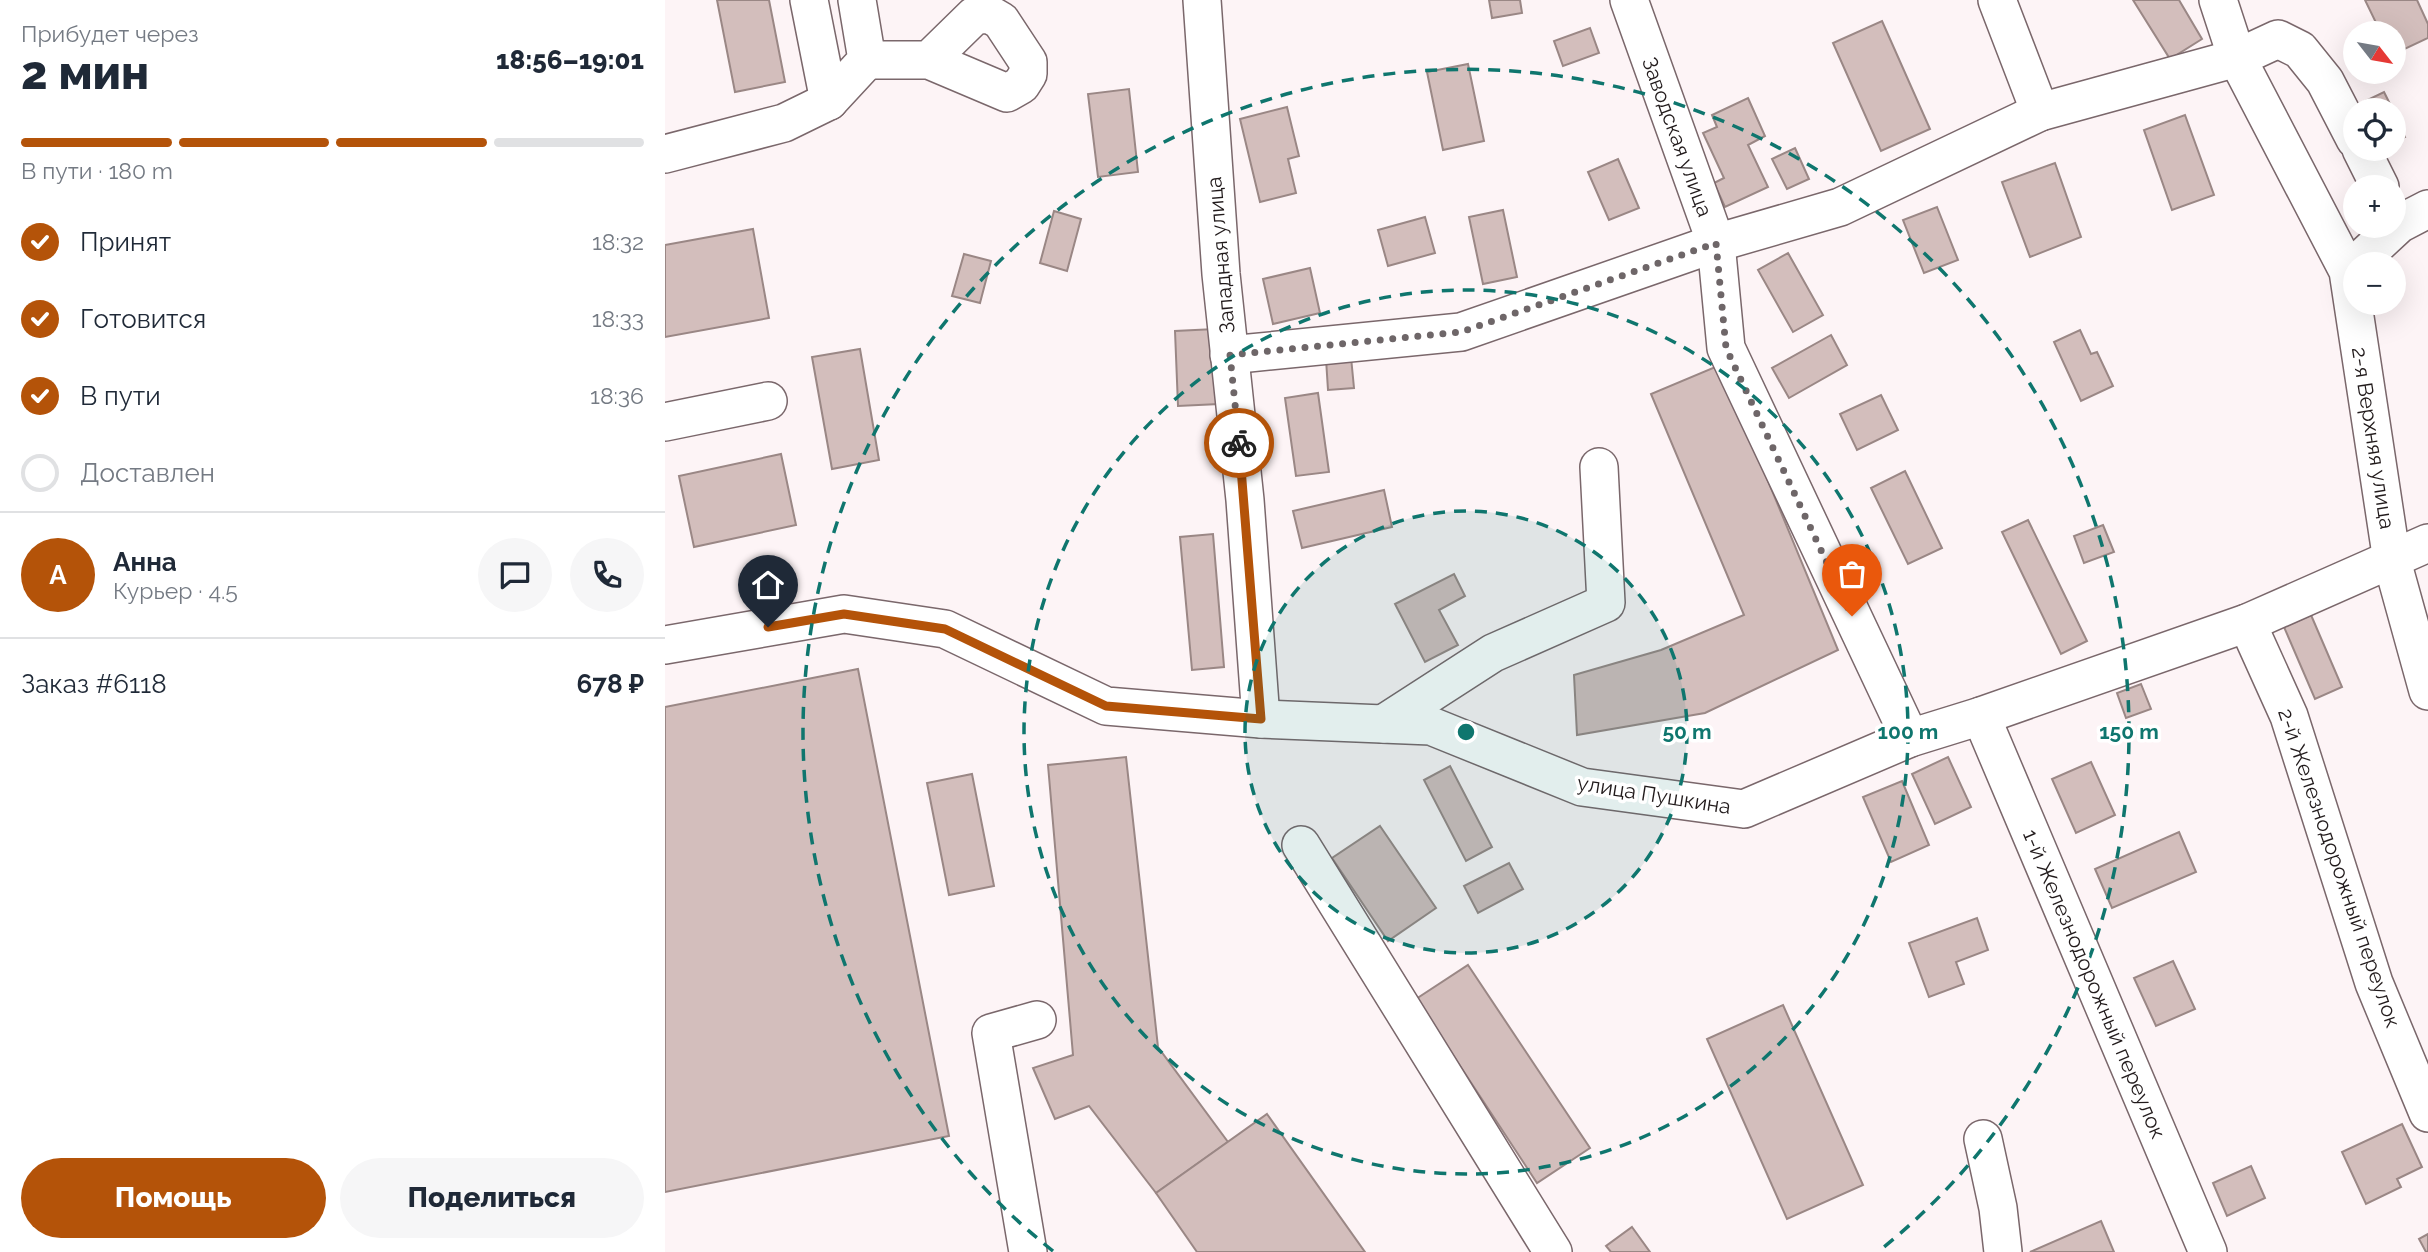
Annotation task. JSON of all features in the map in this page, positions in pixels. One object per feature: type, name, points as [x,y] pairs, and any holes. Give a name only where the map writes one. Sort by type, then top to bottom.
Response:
[{"type":"street","points":[[809,0],[829,101]]},
{"type":"street","points":[[857,0],[867,60]]},
{"type":"street","name":"Западная улица","points":[[1202,0],[1221,274],[1245,500],[1261,719]]},
{"type":"street","name":"Заводская улица","points":[[1629,0],[1716,243],[1726,348],[1910,738]]},
{"type":"street","points":[[1997,0],[2040,111]]},
{"type":"street","name":"2-я Верхняя улица","points":[[2218,0],[2237,58],[2345,252]]},
{"type":"street","points":[[1230,355],[1461,332],[1716,243],[1840,207],[2040,111],[2237,58],[2278,39],[2300,50],[2326,81],[2343,115]]},
{"type":"street","points":[[665,154],[784,123],[829,101],[867,60],[929,60]]},
{"type":"street","points":[[2369,252],[2407,216]]},
{"type":"street","name":"2-я Верхняя улица","points":[[2359,315],[2392,561],[2428,691]]},
{"type":"street","points":[[665,422],[768,401]]},
{"type":"street","points":[[1383,724],[1493,653],[1606,603],[1599,467]]},
{"type":"street","name":"улица Пушкина","points":[[665,645],[844,614],[945,629],[1106,706],[1261,719],[1431,726],[1582,787],[1744,809],[1910,738],[2025,701],[2247,623],[2428,543]]},
{"type":"street","name":"2-й Железнодорожный переулок","points":[[2247,623],[2289,716],[2374,983],[2428,1113]]},
{"type":"street","name":"1-й Железнодорожный переулок","points":[[1981,716],[2208,1252]]},
{"type":"street","points":[[1301,845],[1553,1252]]},
{"type":"street","points":[[1028,1252],[991,1033],[1037,1020]]},
{"type":"street","points":[[1983,1139],[1998,1208],[2003,1252]]},
{"type":"building","points":[[717,0],[769,0],[785,82],[735,92]]},
{"type":"building","points":[[1489,0],[1520,0],[1522,13],[1492,18]]},
{"type":"building","points":[[2133,0],[2179,0],[2202,39],[2170,59]]},
{"type":"building","points":[[2365,0],[2417,0],[2428,24],[2428,38],[2406,48],[2406,21],[2375,21]]},
{"type":"building","points":[[1882,21],[1930,129],[1881,151],[1833,43]]},
{"type":"building","points":[[1590,28],[1599,53],[1563,66],[1554,41]]},
{"type":"building","points":[[1468,64],[1484,141],[1443,150],[1427,72]]},
{"type":"building","points":[[1129,89],[1138,172],[1098,177],[1088,94]]},
{"type":"building","points":[[2384,92],[2387,98],[2372,98]]},
{"type":"building","points":[[1748,98],[1765,136],[1748,145],[1768,187],[1725,207],[1714,183],[1724,178],[1703,133],[1717,127],[1712,115]]},
{"type":"building","points":[[1287,107],[1299,156],[1288,159],[1296,193],[1260,202],[1240,119]]},
{"type":"building","points":[[2185,115],[2214,195],[2172,210],[2144,130]]},
{"type":"building","points":[[1795,148],[1809,179],[1787,189],[1772,159]]},
{"type":"building","points":[[1618,159],[1639,208],[1609,220],[1588,172]]},
{"type":"building","points":[[2055,163],[2081,237],[2030,257],[2002,182]]},
{"type":"building","points":[[1937,207],[1958,260],[1924,273],[1903,220]]},
{"type":"building","points":[[1503,210],[1517,277],[1483,284],[1469,217]]},
{"type":"building","points":[[1054,211],[1081,219],[1067,271],[1040,263]]},
{"type":"building","points":[[1425,217],[1435,253],[1388,266],[1378,230]]},
{"type":"building","points":[[753,229],[769,318],[665,337],[665,245]]},
{"type":"building","points":[[1788,253],[1823,315],[1793,332],[1758,270]]},
{"type":"building","points":[[964,254],[991,261],[980,303],[952,296]]},
{"type":"building","points":[[1310,268],[1320,313],[1273,324],[1263,279]]},
{"type":"building","points":[[1215,329],[1219,404],[1178,406],[1175,331]]},
{"type":"building","points":[[2080,330],[2091,354],[2097,352],[2113,386],[2081,401],[2054,342]]},
{"type":"building","points":[[1831,335],[1847,365],[1789,398],[1772,368]]},
{"type":"building","points":[[860,349],[879,460],[832,469],[812,357]]},
{"type":"building","points":[[1351,357],[1354,388],[1328,390],[1326,359]]},
{"type":"building","points":[[1720,365],[1838,650],[1705,713],[1577,735],[1574,675],[1661,650],[1744,615],[1651,394]]},
{"type":"building","points":[[1318,393],[1329,472],[1296,476],[1285,398]]},
{"type":"building","points":[[1881,395],[1898,430],[1857,450],[1840,414]]},
{"type":"building","points":[[781,454],[796,525],[694,547],[679,476]]},
{"type":"building","points":[[1905,471],[1942,548],[1908,564],[1871,488]]},
{"type":"building","points":[[1384,490],[1392,527],[1302,548],[1293,511]]},
{"type":"building","points":[[2028,520],[2087,641],[2061,654],[2002,532]]},
{"type":"building","points":[[2103,525],[2114,552],[2084,563],[2074,536]]},
{"type":"building","points":[[1213,534],[1224,667],[1192,670],[1180,537]]},
{"type":"building","points":[[1454,574],[1465,596],[1439,610],[1458,645],[1425,662],[1395,604]]},
{"type":"building","points":[[2311,615],[2342,687],[2315,699],[2284,627]]},
{"type":"building","points":[[858,669],[949,1136],[665,1192],[665,707]]},
{"type":"building","points":[[2141,684],[2151,709],[2126,718],[2117,693]]},
{"type":"building","points":[[1126,757],[1158,1047],[1228,1142],[1156,1193],[1089,1106],[1055,1119],[1033,1068],[1073,1055],[1048,765]]},
{"type":"building","points":[[1948,757],[1971,807],[1935,824],[1912,774]]},
{"type":"building","points":[[2091,762],[2115,815],[2076,833],[2052,779]]},
{"type":"building","points":[[1450,766],[1492,847],[1466,861],[1424,780]]},
{"type":"building","points":[[972,774],[994,886],[949,895],[927,783]]},
{"type":"building","points":[[1902,781],[1929,845],[1891,862],[1863,797]]},
{"type":"building","points":[[1380,826],[1436,908],[1388,941],[1332,858]]},
{"type":"building","points":[[2179,832],[2196,872],[2112,908],[2095,869]]},
{"type":"building","points":[[1509,863],[1523,889],[1478,913],[1464,886]]},
{"type":"building","points":[[1977,918],[1988,950],[1956,962],[1964,984],[1929,997],[1909,943]]},
{"type":"building","points":[[2173,961],[2195,1009],[2156,1026],[2134,978]]},
{"type":"building","points":[[1468,965],[1590,1148],[1537,1183],[1416,999]]},
{"type":"building","points":[[1783,1005],[1863,1185],[1787,1219],[1707,1039]]},
{"type":"building","points":[[1267,1114],[1365,1252],[1197,1252],[1156,1193]]},
{"type":"building","points":[[2402,1124],[2422,1167],[2397,1179],[2401,1187],[2366,1204],[2342,1152]]},
{"type":"building","points":[[2251,1166],[2265,1198],[2227,1216],[2213,1183]]},
{"type":"building","points":[[2101,1221],[2114,1252],[2030,1252]]},
{"type":"building","points":[[1632,1227],[1650,1252],[1611,1252],[1606,1246]]},
{"type":"building","points":[[2428,1234],[2428,1252],[2426,1252],[2419,1239]]},
{"type":"way so far","points":[[1239,443],[1230,355],[1461,332],[1716,243],[1726,348],[1852,616]]},
{"type":"route","points":[[768,627],[844,614],[945,629],[1106,706],[1261,719],[1239,443]]}]
